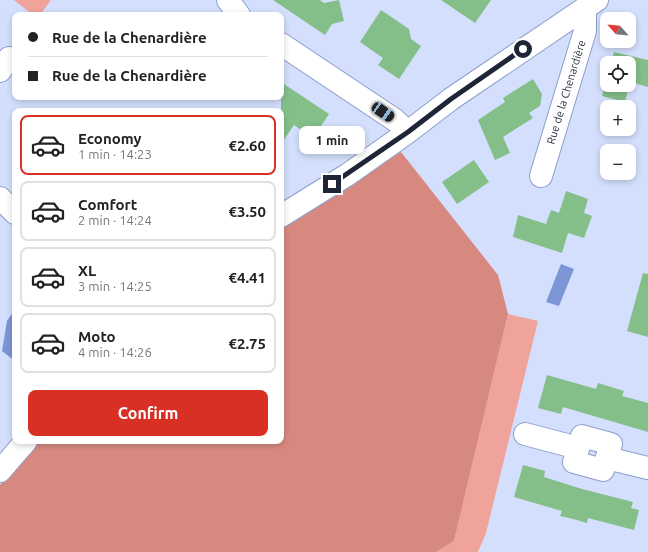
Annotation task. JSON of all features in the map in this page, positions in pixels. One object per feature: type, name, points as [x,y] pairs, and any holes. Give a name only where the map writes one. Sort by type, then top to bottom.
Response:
[{"type":"street","points":[[228,0],[237,12]]},
{"type":"street","name":"Rue de la Chenardière","points":[[284,214],[347,175],[408,132],[451,99],[591,4]]},
{"type":"street","name":"Rue de la Chenardière","points":[[541,176],[585,31],[591,4]]},
{"type":"street","points":[[284,46],[395,120],[408,132]]},
{"type":"street","points":[[0,198],[12,210]]},
{"type":"street","points":[[525,434],[578,448],[582,436],[611,444],[607,458],[648,468]]},
{"type":"street","points":[[0,471],[23,444]]},
{"type":"shaded area","points":[[14,0],[51,0],[42,12],[29,12]]},
{"type":"shaded area","points":[[401,152],[498,275],[508,314],[454,541],[436,552],[0,552],[0,485],[36,444],[284,444],[284,225]]},
{"type":"shaded area","points":[[508,314],[538,321],[486,533],[478,552],[436,552],[454,541]]},
{"type":"water","points":[[561,264],[574,269],[559,306],[546,302]]},
{"type":"water","points":[[12,314],[12,359],[2,351],[7,321]]},
{"type":"building","points":[[273,0],[320,0],[324,3],[339,0],[344,21],[332,24],[325,35]]},
{"type":"building","points":[[441,0],[491,0],[475,23]]},
{"type":"building","points":[[381,10],[409,29],[411,39],[421,46],[399,79],[378,65],[383,58],[360,42]]},
{"type":"building","points":[[614,52],[631,56],[613,56]]},
{"type":"building","points":[[636,57],[648,60],[648,87],[636,84]]},
{"type":"building","points":[[533,79],[542,94],[540,106],[529,113],[533,118],[503,137],[510,153],[495,160],[478,120],[505,102],[503,98]]},
{"type":"building","points":[[284,84],[329,114],[313,138],[294,125],[284,140],[284,108],[281,108],[281,100],[284,100]]},
{"type":"building","points":[[603,92],[628,92],[626,100],[617,100],[602,96]]},
{"type":"building","points":[[474,160],[489,182],[457,204],[442,182]]},
{"type":"building","points":[[566,191],[588,199],[584,213],[592,216],[584,238],[568,233],[562,253],[513,237],[518,215],[546,224],[551,210],[559,213]]},
{"type":"building","points":[[643,273],[648,274],[648,337],[627,331]]},
{"type":"building","points":[[547,375],[596,389],[598,383],[624,391],[622,396],[648,403],[648,432],[563,407],[561,414],[538,408]]},
{"type":"building","points":[[523,465],[545,471],[544,477],[582,489],[633,502],[631,508],[639,510],[634,530],[588,518],[587,523],[560,516],[562,511],[514,497]]},
{"type":"route","points":[[332,184],[408,132],[451,99],[523,49]]}]
